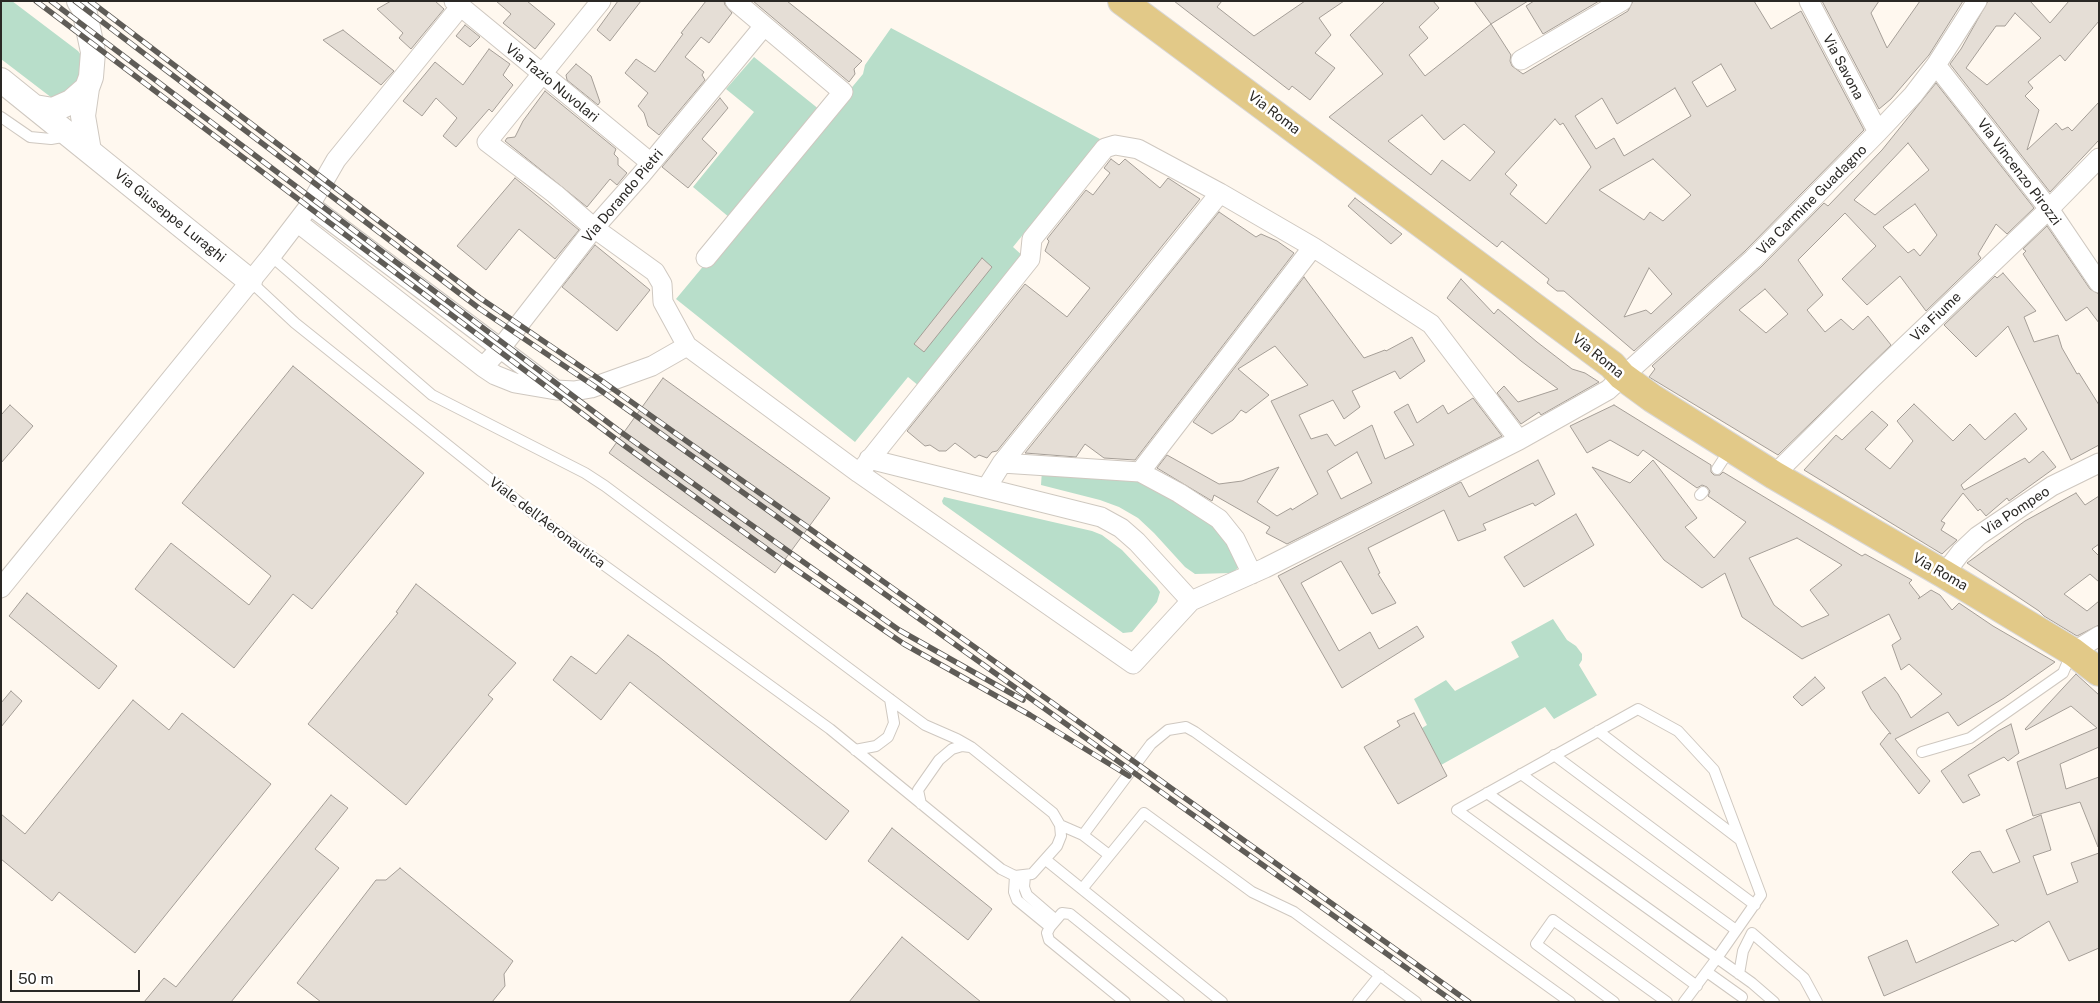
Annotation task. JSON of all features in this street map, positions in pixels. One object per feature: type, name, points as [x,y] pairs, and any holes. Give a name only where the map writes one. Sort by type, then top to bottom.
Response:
[{"type":"main road","name":"Via Roma","points":[[1122,1],[1612,365],[1622,376],[1652,398],[1724,458],[1774,476],[1944,574],[2073,652],[2099,672]]},
{"type":"street","points":[[79,1],[84,9],[93,52],[93,65],[83,116],[89,150]]},
{"type":"street","points":[[601,1],[487,142],[555,194],[594,228],[656,272],[662,284],[663,302],[687,346],[864,466],[1133,664],[1191,601],[1137,542],[1114,524],[1101,517],[987,487],[864,466]]},
{"type":"street","points":[[706,258],[843,92],[735,1]]},
{"type":"street","points":[[1521,60],[1622,1]]},
{"type":"street","name":"Via Savona","points":[[1809,1],[1878,132]]},
{"type":"street","name":"Via Carmine Guadagno","points":[[1191,601],[1258,571],[1519,440],[1608,390],[1753,259],[1878,132],[1913,95],[1936,65],[1978,1]]},
{"type":"street","points":[[1,588],[271,256],[310,204],[336,160],[457,4]]},
{"type":"street","name":"Via Tazio Nuvolari","points":[[457,4],[651,163]]},
{"type":"street","name":"Via Dorando Pietri","points":[[483,367],[500,349],[594,228],[651,163],[764,26]]},
{"type":"street","name":"Via Vincenzo Pirozzi","points":[[1936,65],[2049,209],[2099,283]]},
{"type":"street","name":"Via Giuseppe Luraghi","points":[[1,80],[250,281]]},
{"type":"street","points":[[35,107],[53,110],[71,102],[87,88]]},
{"type":"street","points":[[864,466],[1030,259],[1032,239],[1106,148],[1115,144],[1138,149],[1220,194],[1312,247],[1431,324],[1519,440]]},
{"type":"street","name":"Via Fiume","points":[[1774,476],[2099,158]]},
{"type":"street","points":[[987,487],[1002,464],[1220,194]]},
{"type":"street","points":[[310,204],[551,387],[562,390]]},
{"type":"street","points":[[297,222],[483,367],[495,375],[515,383],[562,390],[591,388],[652,366],[687,346]]},
{"type":"street","points":[[1140,472],[1312,247]]},
{"type":"street","name":"Via Pompeo","points":[[1944,574],[1961,552],[1978,536],[2052,486],[2099,463]]},
{"type":"street","points":[[1002,464],[1140,472],[1179,493],[1219,519],[1258,571]]},
{"type":"street","points":[[2073,652],[2099,636]]},
{"type":"lane","points":[[1,117],[30,137],[51,139],[71,136]]},
{"type":"lane","points":[[271,256],[420,386],[444,403],[558,459],[605,486],[925,724],[957,738],[972,748],[1053,813],[1060,825],[1061,836],[1057,846],[1032,874],[1020,876],[1014,892],[1018,900],[1053,924]]},
{"type":"lane","name":"Viale dell’Aeronautica","points":[[250,281],[295,323],[543,521],[790,699],[1001,869],[1020,876]]},
{"type":"lane","points":[[1922,752],[1970,738],[2062,673],[2073,652]]},
{"type":"lane","points":[[855,750],[876,746],[888,737],[894,723],[890,699]]},
{"type":"lane","points":[[1684,1002],[1697,986],[1761,895],[1714,770],[1678,731],[1638,708],[1458,810],[1697,986]]},
{"type":"lane","points":[[1083,835],[1151,744],[1168,730],[1186,727],[1570,1002]]},
{"type":"lane","points":[[1598,731],[1740,839]]},
{"type":"lane","points":[[921,804],[918,790],[939,760],[952,749],[962,746],[972,748]]},
{"type":"lane","points":[[1554,756],[1755,905]]},
{"type":"lane","points":[[1521,774],[1736,930]]},
{"type":"lane","points":[[1487,793],[1752,982],[1774,1002]]},
{"type":"lane","points":[[1082,889],[1144,813],[1252,892],[1294,912],[1416,1002]]},
{"type":"lane","points":[[1060,825],[1083,835],[1109,855]]},
{"type":"lane","points":[[1046,860],[1222,1002]]},
{"type":"lane","points":[[1125,1002],[1051,942],[1047,934],[1062,914],[1066,913],[1073,916],[1179,1002]]},
{"type":"lane","points":[[1614,1002],[1536,944],[1553,920],[1667,1002]]},
{"type":"lane","points":[[1739,974],[1743,951],[1752,933],[1804,978],[1817,1002]]},
{"type":"lane","points":[[1707,972],[1740,999],[1752,982]]},
{"type":"lane","points":[[1358,1002],[1380,975]]},
{"type":"green space","points":[[1,1],[12,1],[78,51],[84,59],[87,69],[67,94],[52,98],[1,59]]},
{"type":"green space","points":[[891,28],[1100,139],[1013,247],[1024,257],[919,386],[908,377],[855,442],[676,299],[863,74],[865,65]]},
{"type":"green space","points":[[754,57],[820,110],[730,218],[693,187],[754,112],[726,89]]},
{"type":"green space","points":[[1042,470],[1135,477],[1217,524],[1239,567],[1232,573],[1195,574],[1185,567],[1138,518],[1119,507],[1100,500],[1041,485]]},
{"type":"green space","points":[[944,497],[1092,531],[1102,535],[1122,550],[1157,587],[1160,592],[1157,602],[1132,632],[1123,633],[943,504]]},
{"type":"green space","points":[[1553,619],[1567,640],[1576,646],[1582,654],[1582,660],[1579,665],[1597,695],[1554,719],[1545,707],[1441,765],[1422,728],[1427,725],[1414,699],[1446,680],[1455,691],[1519,657],[1511,642]]},
{"type":"building","points":[[391,1],[435,1],[444,9],[411,49],[399,38],[403,33],[377,9]]},
{"type":"building","points":[[496,1],[527,1],[555,24],[535,49],[503,23],[511,14]]},
{"type":"building","points":[[618,1],[641,1],[610,41],[597,30]]},
{"type":"building","points":[[706,1],[724,1],[732,13],[709,43],[701,37],[685,57],[704,72],[702,75],[705,80],[659,135],[648,126],[644,113],[638,106],[648,93],[625,73],[636,59],[655,72],[683,34],[681,33]]},
{"type":"building","points":[[753,1],[787,1],[862,61],[854,69],[855,74],[849,82]]},
{"type":"building","points":[[1174,1],[1222,1],[1217,7],[1254,36],[1305,1],[1344,1],[1319,18],[1331,35],[1315,53],[1335,68],[1310,100],[1292,86],[1289,90]]},
{"type":"building","points":[[1385,1],[1433,1],[1439,8],[1419,27],[1428,38],[1409,55],[1425,76],[1491,24],[1511,55],[1510,61],[1512,66],[1523,74],[1628,11],[1633,1],[1754,1],[1771,29],[1801,11],[1864,130],[1745,251],[1634,351],[1564,291],[1557,291],[1547,283],[1549,279],[1502,241],[1497,247],[1329,117],[1383,74],[1350,35]],"holes":[[[1721,64],[1736,90],[1707,107],[1692,82]],[[1675,88],[1691,116],[1624,156],[1614,138],[1596,149],[1575,116],[1602,98],[1617,124]],[[1422,115],[1444,140],[1464,124],[1495,152],[1470,181],[1442,160],[1431,175],[1388,141]],[[1555,119],[1560,125],[1563,123],[1591,167],[1546,224],[1510,194],[1517,185],[1505,174]],[[1653,159],[1691,195],[1663,221],[1650,212],[1644,220],[1599,190]],[[1649,268],[1672,294],[1651,314],[1646,310],[1624,317]]]},
{"type":"building","points":[[1474,1],[1528,1],[1491,24]]},
{"type":"building","points":[[1534,1],[1599,1],[1543,34],[1526,6]]},
{"type":"building","points":[[1822,1],[1879,1],[1871,13],[1887,48],[1920,1],[1963,1],[1929,55],[1891,99],[1879,109]]},
{"type":"building","points":[[1988,1],[2030,1],[2050,23],[2069,1],[2099,1],[2099,21],[2065,61],[2060,55],[2028,82],[2033,88],[2025,96],[2039,110],[2027,150],[2056,123],[2062,130],[2068,127],[2072,131],[2099,102],[2099,140],[2050,192],[1950,64],[1961,49]],"holes":[[[2015,13],[2041,38],[1987,85],[1966,68],[1996,26],[2005,26]]]},
{"type":"building","points":[[465,25],[480,37],[470,47],[456,36]]},
{"type":"building","points":[[343,30],[394,71],[381,85],[323,40]]},
{"type":"building","points":[[489,49],[510,64],[503,75],[513,85],[492,112],[489,109],[456,147],[443,136],[457,118],[436,98],[422,116],[403,101],[435,62],[463,85]]},
{"type":"building","points":[[576,64],[591,76],[600,102],[598,105],[567,80],[566,75]]},
{"type":"building","points":[[1936,83],[2034,208],[2007,234],[1996,224],[1978,254],[1981,258],[1926,311],[1900,276],[1867,305],[1842,279],[1876,246],[1845,213],[1798,260],[1823,295],[1807,310],[1825,332],[1841,319],[1853,330],[1868,316],[1891,345],[1778,455],[1649,377],[1655,369],[1652,366],[1761,267],[1824,203],[1828,206],[1882,150]],"holes":[[[1908,143],[1929,170],[1875,215],[1854,200]],[[1915,204],[1937,235],[1920,256],[1914,249],[1908,253],[1883,227]],[[1765,289],[1788,314],[1766,333],[1739,310]]]},
{"type":"building","points":[[545,91],[616,149],[614,154],[618,158],[618,165],[627,173],[617,185],[610,179],[587,207],[505,141],[507,138],[515,137],[523,121]]},
{"type":"building","points":[[720,98],[728,108],[702,139],[717,153],[688,188],[662,167]]},
{"type":"building","points":[[1111,159],[1119,165],[1125,159],[1160,188],[1168,178],[1200,199],[997,451],[992,452],[987,458],[979,455],[975,458],[955,443],[946,451],[939,451],[930,445],[925,446],[907,431],[1025,284],[1067,317],[1090,288],[1045,251],[1049,241],[1047,239],[1086,190],[1093,195],[1110,173],[1104,168]]},
{"type":"building","points":[[515,178],[579,230],[555,259],[519,229],[486,270],[457,246]]},
{"type":"building","points":[[1355,198],[1402,234],[1391,244],[1348,206]]},
{"type":"building","points":[[1219,212],[1256,237],[1261,234],[1277,241],[1294,253],[1135,460],[1104,458],[1085,444],[1076,457],[1025,453]]},
{"type":"building","points":[[2047,226],[2090,289],[2099,294],[2099,323],[2087,307],[2066,321],[2023,254],[2026,251],[2023,249]]},
{"type":"building","points":[[595,245],[650,290],[617,331],[562,287]]},
{"type":"building","points":[[982,258],[992,267],[924,352],[914,344]]},
{"type":"building","points":[[2003,273],[2036,311],[2024,317],[2034,342],[2058,335],[2062,348],[2077,374],[2079,373],[2099,405],[2099,445],[2071,460],[2008,326],[1976,357],[1944,325],[1995,276],[1997,278]]},
{"type":"building","points":[[1304,277],[1364,358],[1386,351],[1412,337],[1425,361],[1400,379],[1395,371],[1352,391],[1360,407],[1344,419],[1333,400],[1299,415],[1311,439],[1327,434],[1335,446],[1372,425],[1385,459],[1414,445],[1394,412],[1408,404],[1417,423],[1443,405],[1448,414],[1473,398],[1502,436],[1287,544],[1266,533],[1270,527],[1214,495],[1212,501],[1157,468],[1167,455],[1219,484],[1242,481],[1279,467],[1257,502],[1277,516],[1291,508],[1292,510],[1318,494],[1271,401],[1308,385],[1275,346],[1238,369],[1269,395],[1246,413],[1241,410],[1233,420],[1212,434],[1193,422]],"holes":[[[1357,452],[1372,483],[1341,499],[1327,471]]]},
{"type":"building","points":[[1461,279],[1494,314],[1498,309],[1572,369],[1585,373],[1599,382],[1541,415],[1539,412],[1521,424],[1497,393],[1504,386],[1518,402],[1558,389],[1521,361],[1447,298]]},
{"type":"building","points":[[293,366],[424,473],[312,609],[293,594],[234,668],[135,589],[171,543],[249,605],[271,576],[182,503]]},
{"type":"building","points":[[663,378],[830,498],[775,573],[609,453]]},
{"type":"building","points":[[1914,404],[1953,441],[1970,424],[1985,440],[2015,413],[2027,429],[1961,485],[1964,490],[2025,458],[2029,463],[2043,451],[2056,467],[2009,501],[2007,498],[1986,516],[1980,509],[1978,511],[1963,493],[1941,521],[1945,523],[1941,530],[1957,540],[1942,554],[1804,470],[1836,435],[1842,440],[1872,411],[1888,425],[1865,449],[1890,469],[1913,441],[1897,421]]},
{"type":"building","points":[[10,405],[33,426],[1,463],[1,415]]},
{"type":"building","points":[[1614,405],[1711,465],[1711,472],[1714,475],[1720,475],[1723,472],[1862,556],[1865,554],[1912,580],[1909,583],[1920,597],[1918,599],[1931,590],[1940,595],[1952,610],[1959,603],[1993,626],[2055,662],[2004,698],[1958,726],[1948,712],[1895,739],[1930,781],[1919,794],[1880,744],[1889,733],[1891,734],[1871,709],[1862,692],[1885,677],[1898,694],[1911,718],[1942,694],[1909,664],[1901,670],[1892,645],[1901,639],[1889,614],[1802,659],[1742,617],[1725,573],[1702,588],[1664,560],[1592,467],[1630,483],[1653,460],[1697,518],[1685,527],[1714,558],[1746,522],[1708,496],[1710,491],[1707,487],[1702,485],[1697,488],[1643,450],[1638,456],[1610,440],[1587,453],[1570,426]],"holes":[[[1797,538],[1842,565],[1810,590],[1829,615],[1802,627],[1774,605],[1749,558]]]},
{"type":"building","points":[[1538,460],[1555,494],[1535,506],[1533,503],[1483,524],[1486,530],[1458,541],[1444,510],[1368,548],[1380,573],[1378,574],[1396,603],[1372,614],[1341,561],[1301,583],[1339,651],[1370,632],[1379,649],[1417,626],[1424,637],[1342,688],[1278,576],[1461,482],[1469,497]]},
{"type":"building","points":[[2076,493],[2085,505],[2099,496],[2099,544],[2092,549],[2099,556],[2099,582],[2090,574],[2064,594],[2087,611],[2099,601],[2099,625],[2077,636],[2044,616],[1967,563],[2025,521]]},
{"type":"building","points":[[1576,514],[1594,545],[1524,587],[1504,557]]},
{"type":"building","points":[[416,584],[516,663],[488,695],[493,699],[406,805],[308,724],[398,613],[396,612]]},
{"type":"building","points":[[27,593],[117,666],[99,689],[9,616]]},
{"type":"building","points":[[628,635],[658,656],[849,811],[826,840],[630,682],[601,720],[553,680],[571,656],[596,674]]},
{"type":"building","points":[[2076,674],[2099,695],[2099,747],[2060,764],[2066,789],[2099,777],[2098,847],[2080,802],[2033,816],[2017,762],[2097,728],[2071,706],[2025,729]]},
{"type":"building","points":[[1815,677],[1825,688],[1802,706],[1793,697]]},
{"type":"building","points":[[11,691],[22,701],[1,727],[1,703]]},
{"type":"building","points":[[133,700],[169,730],[182,713],[271,784],[135,953],[59,892],[52,901],[1,859],[1,814],[25,834]]},
{"type":"building","points":[[1414,713],[1447,776],[1398,804],[1364,747],[1400,726],[1397,721]]},
{"type":"building","points":[[2011,724],[2019,753],[2008,761],[2004,757],[1968,775],[1980,795],[1963,803],[1941,771]]},
{"type":"building","points":[[331,795],[348,808],[315,849],[339,868],[231,1002],[144,1002],[164,978],[176,987]]},
{"type":"building","points":[[2041,815],[2051,850],[2033,856],[2047,895],[2078,882],[2071,863],[2099,853],[2099,948],[2069,961],[2049,921],[2015,942],[2013,940],[1884,996],[1868,957],[1907,940],[1916,963],[1999,925],[1952,872],[1971,853],[1980,851],[1993,873],[2020,862],[2006,830]]},
{"type":"building","points":[[892,828],[992,909],[968,940],[868,861]]},
{"type":"building","points":[[400,868],[513,961],[504,974],[505,986],[492,1002],[321,1002],[297,983],[376,880],[386,880]]},
{"type":"building","points":[[902,937],[981,1002],[849,1002]]},
{"type":"railway","points":[[36,1],[625,446],[782,560],[904,644],[1030,715],[1129,776]]},
{"type":"railway","points":[[51,1],[618,430],[899,630],[1023,700]]},
{"type":"railway","points":[[75,1],[480,309],[600,390],[1454,1002]]},
{"type":"railway","points":[[90,1],[480,298],[602,381],[806,526],[1469,1002]]}]
